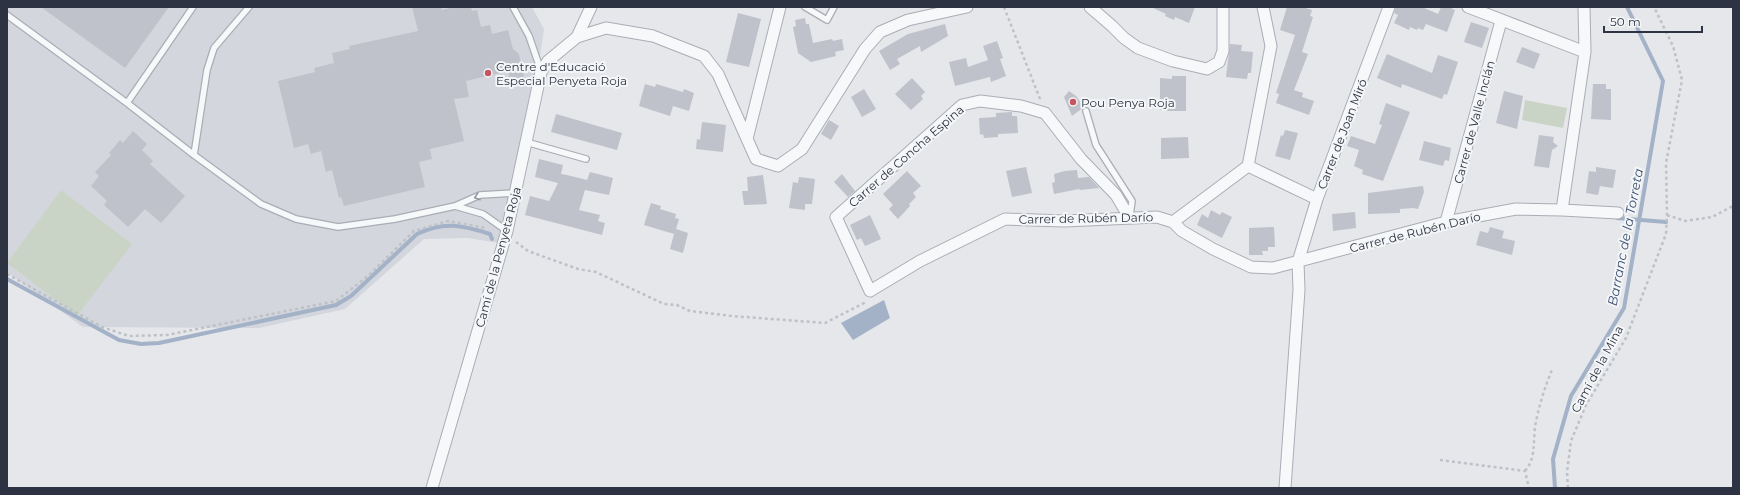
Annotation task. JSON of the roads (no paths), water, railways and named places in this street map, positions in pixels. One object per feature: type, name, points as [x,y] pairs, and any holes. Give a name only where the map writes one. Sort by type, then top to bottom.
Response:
[{"type":"street","points":[[577,37],[591,7]]},
{"type":"street","points":[[747,139],[780,7]]},
{"type":"street","points":[[577,37],[606,28],[653,36],[704,56],[718,74],[756,159],[778,166],[802,149],[865,49],[880,32],[908,20],[967,7]]},
{"type":"street","points":[[1090,7],[1124,38],[1138,48],[1173,61],[1207,69],[1219,62],[1223,51],[1223,7]]},
{"type":"street","points":[[1174,222],[1248,166],[1271,46],[1263,7]]},
{"type":"street","name":"Carrer de Joan Miró","points":[[1285,488],[1299,290],[1298,262],[1317,199],[1389,7]]},
{"type":"street","points":[[1468,7],[1585,52]]},
{"type":"street","points":[[1562,210],[1585,52],[1584,7]]},
{"type":"street","name":"Carrer de Valle Inclán","points":[[1446,222],[1502,21]]},
{"type":"street","name":"Camí de la Penyeta Roja","points":[[432,488],[507,231],[541,72],[552,57],[577,37]]},
{"type":"street","name":"Carrer de Concha Espina","points":[[870,291],[836,217],[962,105],[980,101],[1021,106],[1045,113],[1081,159],[1116,195],[1130,218]]},
{"type":"street","points":[[1248,166],[1317,199]]},
{"type":"street","name":"Carrer de Rubén Darío","points":[[870,291],[920,261],[1005,219],[1064,221],[1157,217],[1174,222],[1182,231],[1213,249],[1251,267],[1273,268],[1446,222],[1516,209],[1618,213]]},
{"type":"lane","points":[[127,103],[193,7]]},
{"type":"lane","points":[[194,155],[207,70],[214,48],[249,7]]},
{"type":"lane","points":[[513,7],[528,36],[541,72]]},
{"type":"lane","points":[[805,7],[827,20],[834,7]]},
{"type":"lane","points":[[7,15],[261,204],[296,219],[338,227],[395,219],[455,206],[480,195],[515,193]]},
{"type":"lane","points":[[1086,111],[1096,145],[1132,201],[1130,218]]},
{"type":"lane","points":[[526,142],[586,159]]},
{"type":"lane","points":[[455,206],[483,214],[507,231]]},
{"type":"water","points":[[884,300],[890,318],[853,340],[841,323]]},
{"type":"waterway","name":"Barranc de la Torreta","points":[[1555,488],[1553,459],[1571,396],[1624,308],[1663,81],[1627,7]]},
{"type":"waterway","name":"Barranc de la Torreta","points":[[1617,218],[1666,222]]},
{"type":"waterway","points":[[7,279],[119,340],[141,344],[159,343],[336,305],[351,296],[417,234],[436,227],[453,226],[471,228],[490,234],[492,239]]},
{"type":"place","name":"Centre d'Educació Especial Penyeta Roja","points":[[488,73]]},
{"type":"place","name":"Pou Penya Roja","points":[[1073,102]]}]
